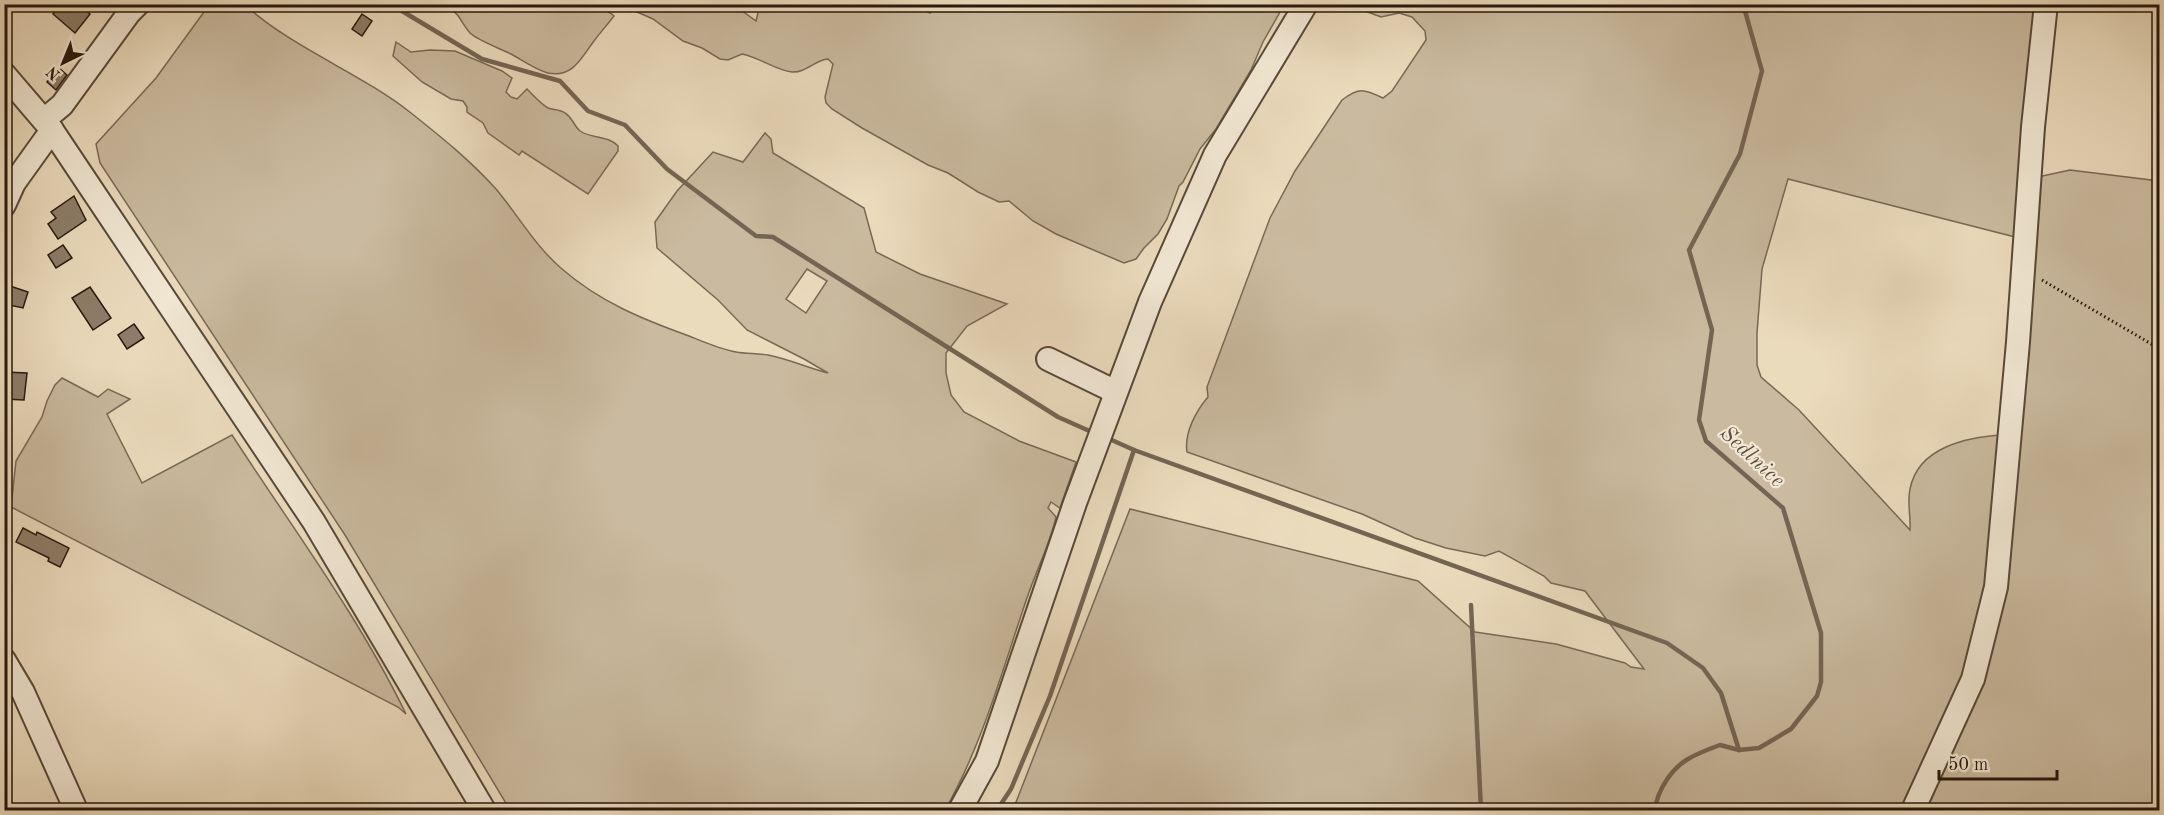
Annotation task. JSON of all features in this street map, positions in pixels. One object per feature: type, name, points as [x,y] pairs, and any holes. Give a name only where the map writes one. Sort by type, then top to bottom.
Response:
[{"type":"street","points":[[4,205],[14,183],[48,125],[129,13],[138,4]]},
{"type":"street","points":[[960,810],[987,761],[1075,503],[1150,302],[1215,155],[1306,4]]},
{"type":"street","points":[[1913,810],[1973,679],[1996,587],[2015,377],[2032,127],[2046,4]]},
{"type":"street","points":[[4,74],[48,125],[134,250],[314,522],[484,810]]},
{"type":"street","points":[[1048,359],[1116,392]]},
{"type":"street","points":[[4,660],[23,692],[76,810]]},
{"type":"path","points":[[2022,269],[2160,349]]},
{"type":"shaded area","points":[[209,5],[245,5],[284,35],[391,98],[444,140],[496,189],[543,250],[576,281],[638,316],[730,351],[764,354],[828,373],[747,330],[718,300],[657,248],[655,222],[677,191],[713,152],[743,162],[765,133],[771,139],[773,153],[864,208],[876,252],[920,274],[1007,304],[967,326],[946,353],[946,373],[951,395],[964,412],[1019,441],[1076,462],[1060,508],[1051,502],[1048,508],[1056,517],[1050,537],[981,732],[945,810],[510,810],[345,535],[100,163],[96,144],[156,78]],"holes":[[[807,269],[827,281],[806,313],[786,299]]]},
{"type":"shaded area","points":[[441,5],[506,5],[504,7],[509,11],[512,9],[509,5],[581,5],[595,7],[614,16],[576,65],[570,70],[557,74],[539,70],[478,39],[470,33],[456,14]]},
{"type":"shaded area","points":[[621,5],[734,5],[756,21],[760,5],[914,5],[930,13],[934,10],[924,5],[1284,5],[1263,42],[1251,70],[1179,186],[1167,219],[1158,234],[1136,259],[1124,263],[1056,234],[1033,221],[1009,201],[999,202],[978,192],[832,109],[826,103],[825,97],[833,64],[828,59],[802,71],[792,72],[742,54],[728,60],[720,59],[702,48],[683,41],[653,19]]},
{"type":"shaded area","points":[[1354,5],[2035,5],[2022,182],[2017,183],[2021,189],[2019,238],[1788,179],[1762,269],[1757,365],[1761,377],[1799,410],[1910,530],[1910,489],[1923,463],[1933,454],[1960,442],[2003,435],[2029,179],[2070,170],[2159,181],[2159,810],[1013,810],[1130,509],[1418,581],[1475,632],[1556,644],[1644,669],[1585,591],[1551,583],[1544,576],[1499,551],[1485,556],[1446,548],[1415,538],[1362,514],[1187,452],[1189,430],[1199,409],[1208,397],[1207,387],[1270,218],[1295,171],[1342,100],[1357,91],[1383,98],[1392,91],[1426,40],[1425,31],[1412,17],[1399,13],[1381,17]]},
{"type":"shaded area","points":[[396,42],[411,52],[455,51],[502,71],[512,78],[506,92],[511,97],[517,99],[527,89],[548,108],[567,115],[580,131],[610,140],[618,146],[618,151],[588,194],[522,151],[519,155],[488,133],[483,123],[467,112],[463,101],[451,99],[422,82],[393,56]]},
{"type":"shaded area","points":[[62,378],[98,397],[108,389],[130,399],[107,414],[142,483],[232,435],[367,641],[406,714],[398,707],[11,507],[16,461],[42,417],[55,385]]},
{"type":"building","points":[[62,4],[78,4],[90,14],[75,33],[53,14]]},
{"type":"building","points":[[362,14],[372,21],[362,36],[352,29]]},
{"type":"building","points":[[59,68],[67,75],[56,90],[47,82]]},
{"type":"building","points":[[74,196],[86,220],[58,239],[48,224],[56,218],[51,212]]},
{"type":"building","points":[[63,245],[72,258],[56,268],[48,255]]},
{"type":"building","points":[[4,284],[28,292],[23,308],[4,304]]},
{"type":"building","points":[[90,287],[111,318],[93,330],[72,298]]},
{"type":"building","points":[[134,324],[144,338],[127,349],[118,335]]},
{"type":"building","points":[[4,372],[27,373],[24,400],[4,399]]},
{"type":"building","points":[[23,528],[36,535],[37,532],[69,548],[60,567],[48,561],[49,558],[16,542]]},
{"type":"waterway","points":[[399,4],[402,11],[482,59],[560,81],[588,111],[625,125],[667,169],[756,236],[773,237],[1058,417],[1094,433]]},
{"type":"waterway","name":"Sedlnice","points":[[1655,810],[1662,788],[1682,763],[1720,745],[1739,750],[1759,748],[1791,729],[1817,696],[1821,682],[1821,633],[1783,508],[1706,441],[1699,420],[1712,330],[1689,250],[1740,154],[1762,71],[1743,4]]},
{"type":"waterway","points":[[1105,437],[1134,450],[1667,643],[1703,668],[1721,693],[1739,750]]},
{"type":"waterway","points":[[997,810],[1011,789],[1050,696],[1134,450]]},
{"type":"waterway","points":[[1471,605],[1481,810]]}]
